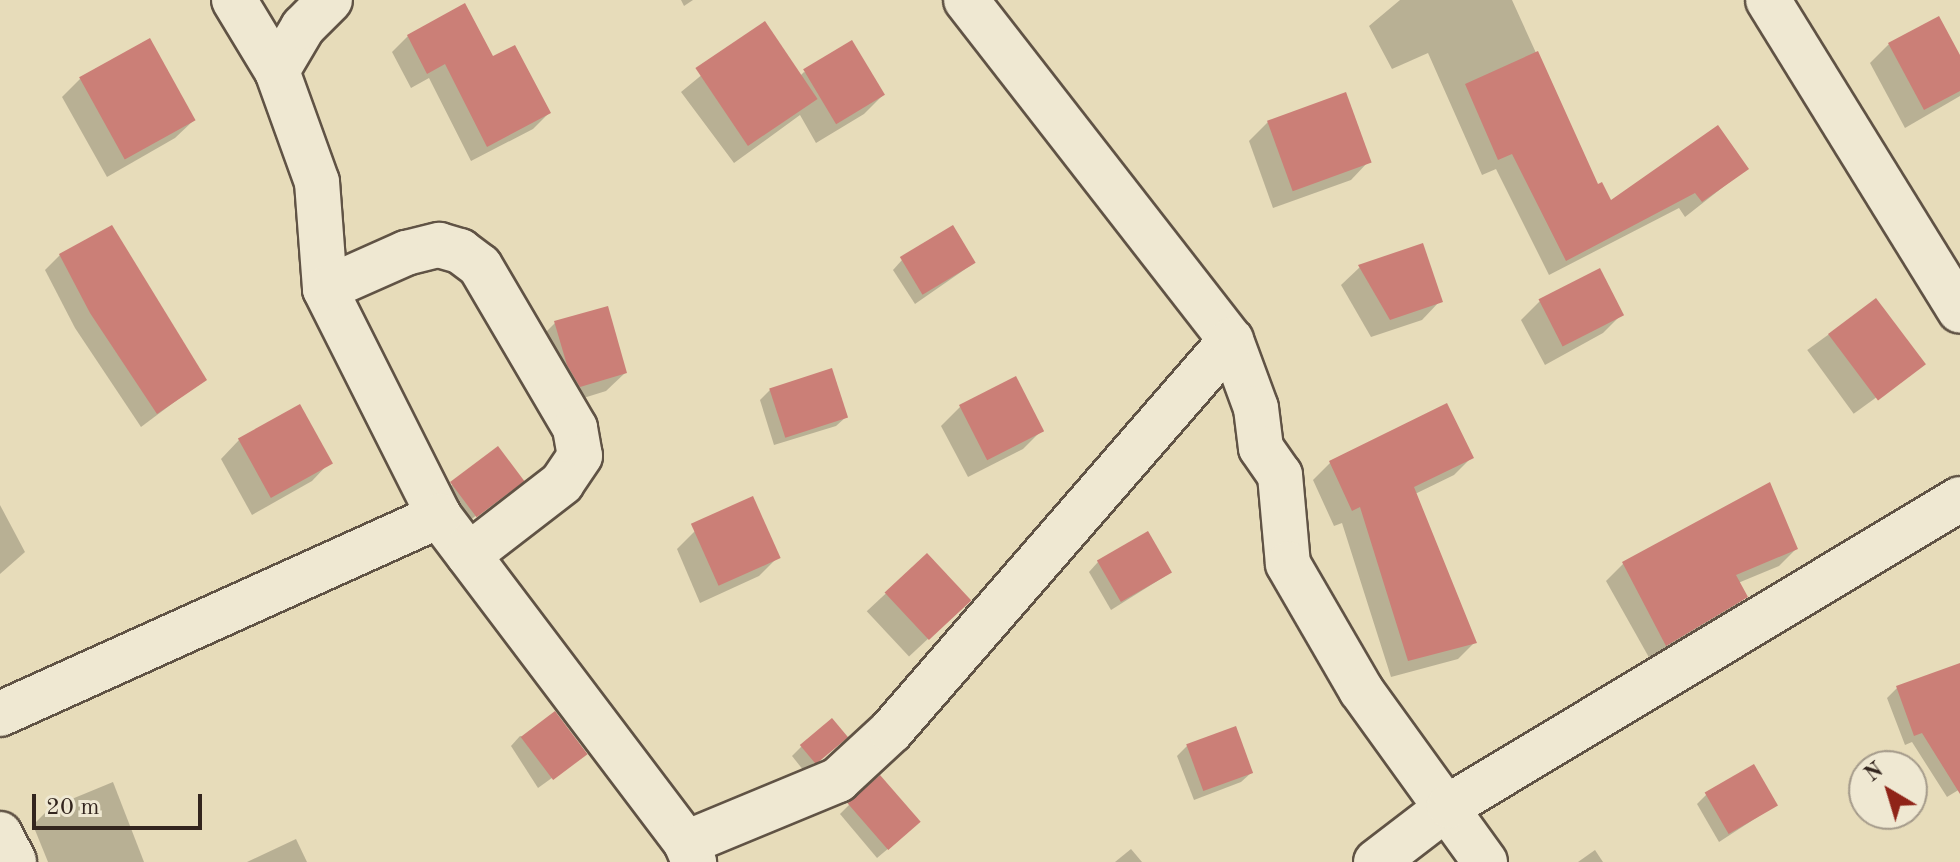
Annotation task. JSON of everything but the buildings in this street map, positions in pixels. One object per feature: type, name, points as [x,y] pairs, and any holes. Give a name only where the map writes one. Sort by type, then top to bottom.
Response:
[{"type":"street","points":[[234,0],[277,71],[317,182],[325,289],[439,516],[690,852],[838,780],[891,731],[1231,340]]},
{"type":"street","points":[[277,71],[303,27],[330,0]]},
{"type":"street","points":[[966,0],[1231,340],[1256,408],[1261,448],[1280,475],[1288,564],[1361,690],[1449,806],[1485,862]]},
{"type":"street","points":[[1768,0],[1960,311]]},
{"type":"street","points":[[325,289],[406,253],[439,245],[460,251],[480,266],[575,428],[580,456],[562,483],[469,555]]},
{"type":"street","points":[[1376,862],[1449,806],[1960,499]]},
{"type":"street","points":[[0,714],[439,516]]},
{"type":"street","points":[[0,834],[14,862]]}]
